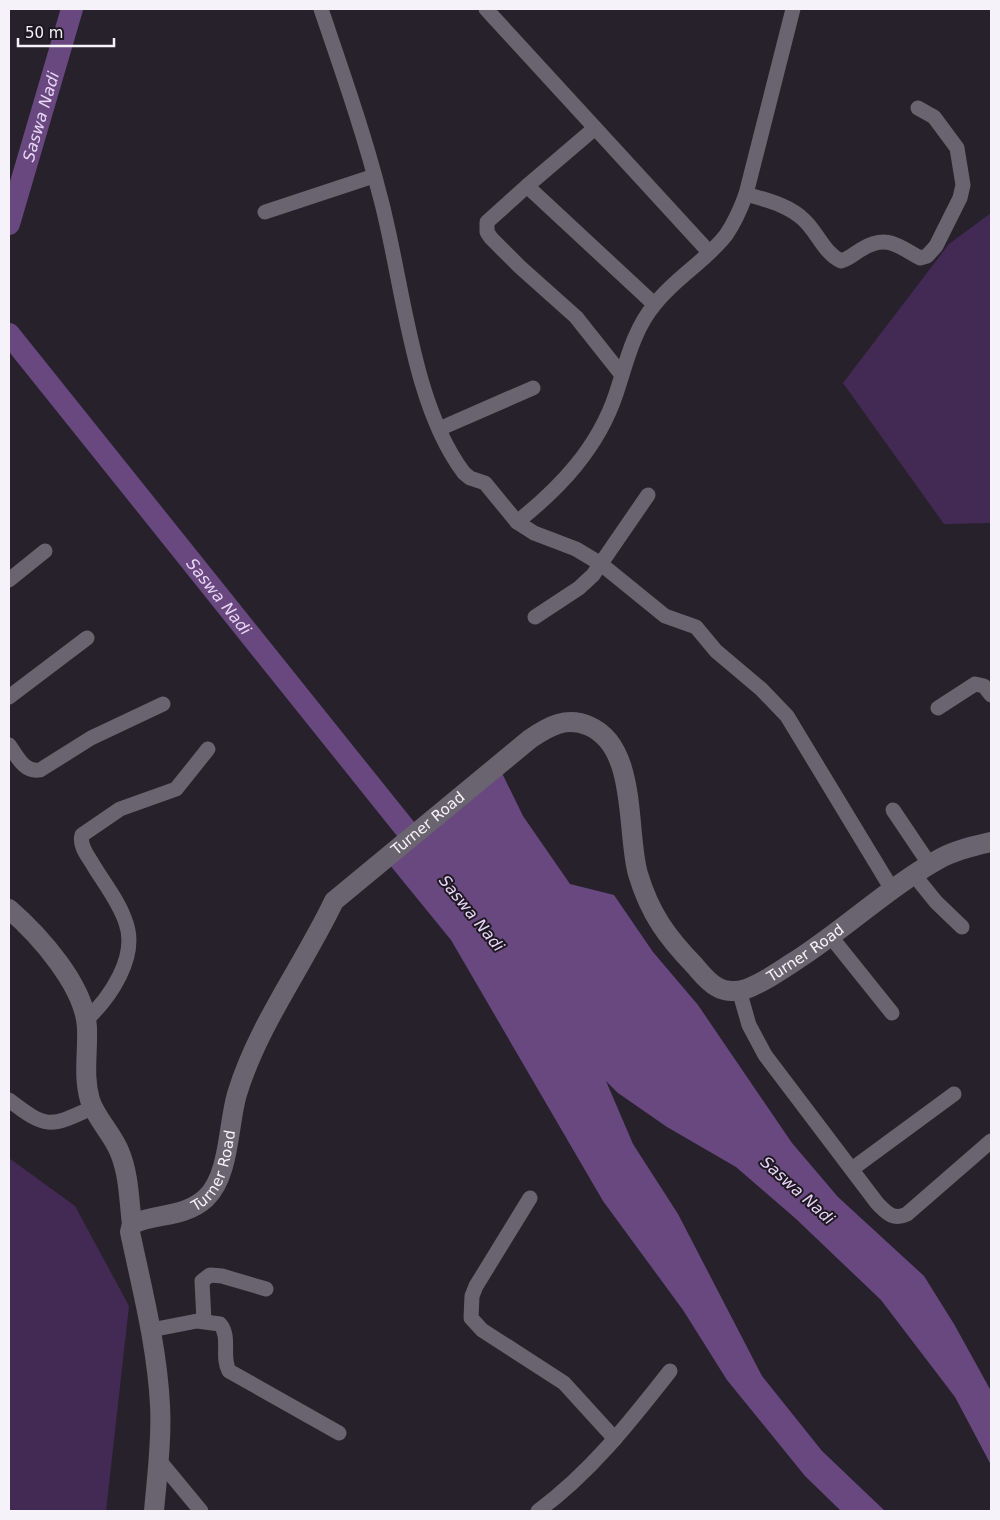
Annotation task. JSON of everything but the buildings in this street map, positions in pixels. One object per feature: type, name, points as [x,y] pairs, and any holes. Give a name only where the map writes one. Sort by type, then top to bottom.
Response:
[{"type":"main road","name":"Turner Road","points":[[132,1224],[143,1219],[173,1216],[188,1210],[207,1197],[217,1182],[225,1154],[237,1095],[249,1060],[316,939],[334,901],[530,739],[546,728],[568,721],[576,721],[588,725],[604,735],[619,762],[628,798],[638,873],[647,901],[660,927],[672,943],[710,982],[718,988],[728,991],[739,990],[772,976],[832,937],[922,870],[952,853],[991,842]]},
{"type":"main road","points":[[9,909],[43,943],[65,971],[77,993],[86,1020],[86,1074],[94,1107],[121,1153],[132,1224],[130,1232],[151,1330],[160,1405],[154,1511]]},
{"type":"street","points":[[321,9],[374,176],[422,381],[439,429],[464,473],[470,478],[485,483],[517,522],[534,533],[576,550],[600,564],[659,611],[696,627],[716,651],[762,689],[780,708],[893,891]]},
{"type":"street","points":[[486,9],[709,252]]},
{"type":"street","points":[[517,522],[561,484],[588,449],[607,416],[633,341],[654,304],[709,252],[725,235],[738,215],[746,194],[793,9]]},
{"type":"street","points":[[746,194],[772,202],[803,219],[830,254],[841,261],[875,242],[884,241],[901,246],[920,258],[927,256],[936,246],[960,198],[963,185],[957,148],[934,117],[918,108]]},
{"type":"street","points":[[595,128],[490,217],[487,222],[487,232],[520,267],[576,317],[622,375]]},
{"type":"street","points":[[265,212],[374,176]]},
{"type":"street","points":[[527,186],[654,304]]},
{"type":"street","points":[[439,429],[533,388]]},
{"type":"street","points":[[536,617],[579,588],[600,564],[648,494]]},
{"type":"street","points":[[9,580],[45,551]]},
{"type":"street","points":[[9,697],[87,638]]},
{"type":"street","points":[[938,708],[975,684],[984,686],[991,695]]},
{"type":"street","points":[[9,745],[28,769],[32,771],[40,770],[91,738],[163,704]]},
{"type":"street","points":[[86,1020],[107,997],[120,973],[128,940],[127,925],[122,912],[85,851],[81,840],[82,835],[120,809],[176,789],[208,749]]},
{"type":"street","points":[[892,810],[936,902],[962,927]]},
{"type":"street","points":[[832,937],[892,1013]]},
{"type":"street","points":[[739,990],[749,1025],[765,1055],[852,1169],[891,1216],[902,1217],[991,1141]]},
{"type":"street","points":[[852,1169],[954,1094]]},
{"type":"street","points":[[9,1100],[29,1116],[48,1124],[61,1122],[94,1107]]},
{"type":"street","points":[[530,1198],[476,1286],[472,1296],[471,1318],[482,1330],[564,1383],[615,1439]]},
{"type":"street","points":[[204,1321],[202,1281],[210,1275],[222,1276],[266,1289]]},
{"type":"street","points":[[151,1330],[204,1321],[220,1324],[225,1332],[225,1364],[229,1371],[339,1433]]},
{"type":"street","points":[[538,1511],[570,1486],[615,1439],[670,1371]]},
{"type":"street","points":[[158,1459],[200,1511]]},
{"type":"shaded area","points":[[991,213],[991,523],[944,524],[843,383],[949,244]]},
{"type":"shaded area","points":[[9,1158],[75,1206],[129,1306],[106,1511],[9,1511]]},
{"type":"water","points":[[502,773],[523,816],[570,884],[614,895],[653,952],[698,1005],[792,1143],[838,1197],[924,1276],[954,1324],[991,1391],[991,1465],[955,1397],[881,1300],[795,1218],[736,1167],[667,1127],[618,1093],[606,1081],[633,1144],[678,1214],[762,1376],[822,1451],[885,1511],[841,1511],[805,1476],[727,1380],[683,1310],[603,1201],[451,940],[389,864]]},
{"type":"waterway","name":"Saswa Nadi","points":[[9,224],[72,9]]},
{"type":"waterway","name":"Saswa Nadi","points":[[9,334],[424,852]]}]
